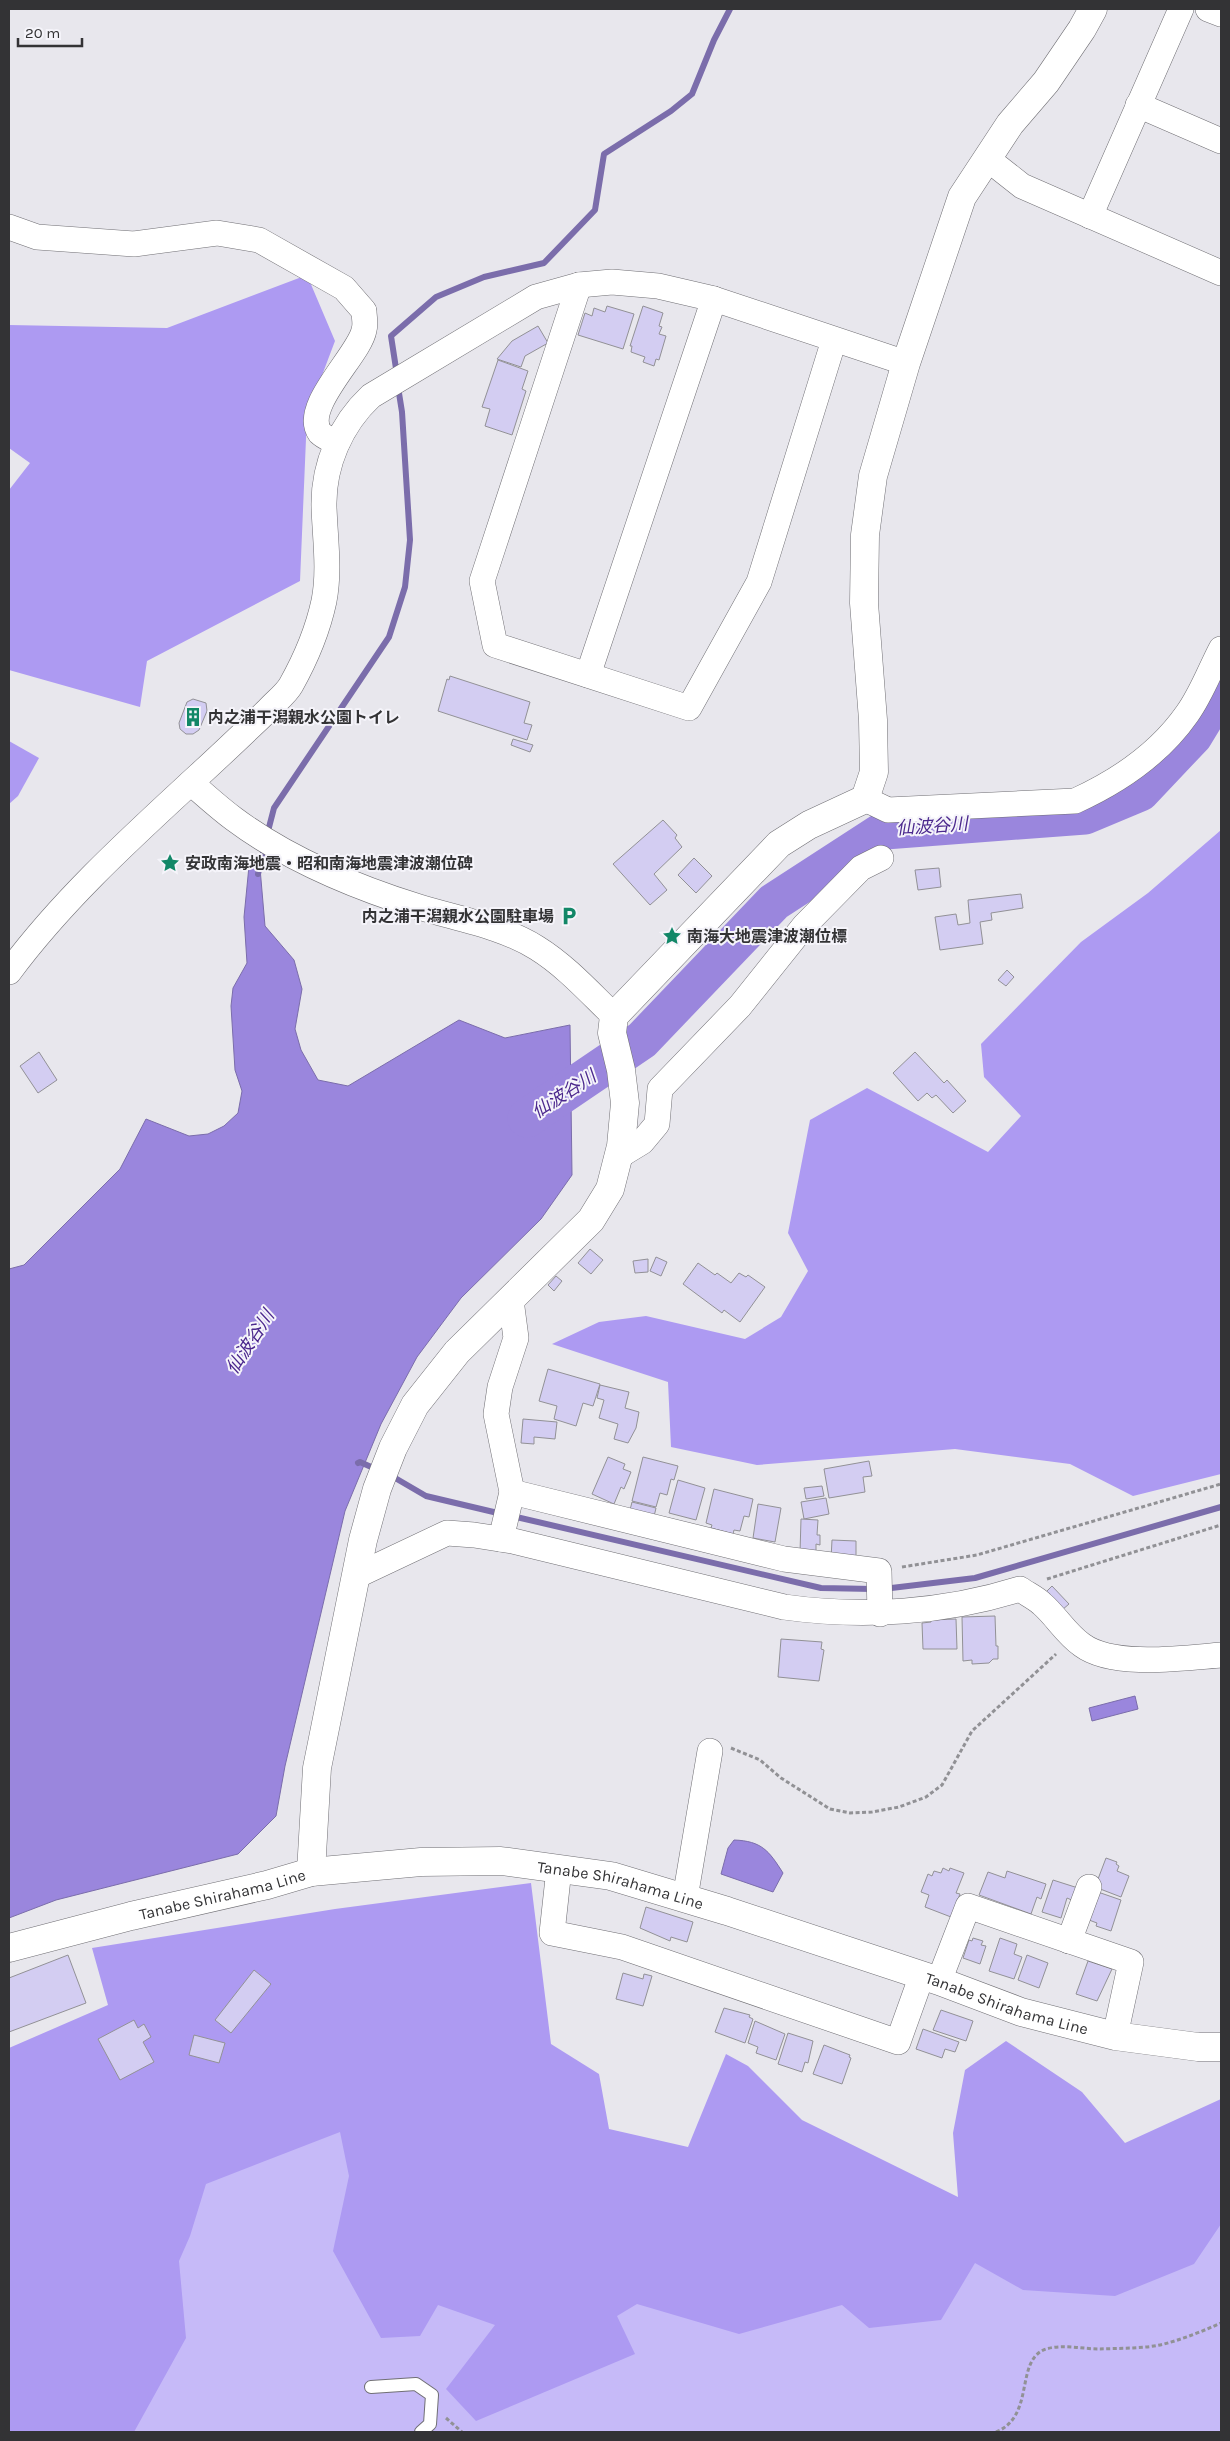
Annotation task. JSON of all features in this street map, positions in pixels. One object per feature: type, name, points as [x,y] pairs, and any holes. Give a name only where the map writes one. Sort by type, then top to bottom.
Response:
[{"type":"street","points":[[613,1025],[779,844],[809,825],[865,799],[874,772],[874,720],[864,603],[865,535],[873,476],[906,363],[962,197],[1010,124],[1046,82],[1082,29],[1093,9]]},
{"type":"street","points":[[1090,216],[1181,9]]},
{"type":"street","points":[[1208,9],[1221,14]]},
{"type":"street","points":[[1138,105],[1221,141]]},
{"type":"street","points":[[988,160],[1022,186],[1221,273]]},
{"type":"street","points":[[9,227],[37,237],[134,244],[217,233],[259,240],[344,288],[364,310],[364,331],[351,356],[329,386],[319,409],[318,427],[321,434],[337,443]]},
{"type":"street","points":[[9,972],[26,950],[77,894],[290,687],[311,641],[324,601],[328,555],[324,505],[328,471],[337,443],[357,410],[371,396],[536,297],[579,285],[612,282],[658,286],[714,300],[906,363]]},
{"type":"street","points":[[579,285],[482,581],[495,645],[690,708],[759,582],[834,340]]},
{"type":"street","points":[[588,675],[714,300]]},
{"type":"street","points":[[865,799],[888,810],[1075,801],[1099,790],[1147,760],[1187,714],[1221,649]]},
{"type":"street","points":[[191,782],[234,819],[294,856],[354,884],[419,907],[490,927],[537,948],[562,966],[613,1025],[625,1103],[620,1151],[610,1189],[591,1220],[457,1352],[414,1406],[393,1448],[370,1513],[317,1768],[311,1872]]},
{"type":"street","points":[[620,1151],[642,1142],[657,1124],[660,1089],[740,1006],[804,926],[861,868],[881,858]]},
{"type":"street","points":[[502,1534],[511,1498],[496,1414],[500,1387],[516,1338],[511,1300]]},
{"type":"street","points":[[511,1498],[784,1559],[880,1592],[983,1601],[1020,1589],[1042,1603],[1074,1638],[1097,1655],[1118,1658],[1178,1658],[1221,1655]]},
{"type":"street","points":[[356,1576],[447,1533],[502,1534],[784,1607],[812,1611],[880,1592]]},
{"type":"street","points":[[685,1898],[710,1751]]},
{"type":"street","name":"Tanabe Shirahama Line","points":[[9,1948],[131,1916],[267,1885],[311,1872],[421,1862],[501,1861],[611,1876],[685,1898],[931,1978],[1021,2012],[1115,2036],[1198,2047],[1221,2047]]},
{"type":"street","points":[[559,1869],[552,1933],[622,1947],[898,2042],[968,1906],[1132,1962],[1115,2036]]},
{"type":"street","points":[[1069,1940],[1089,1887]]},
{"type":"lane","points":[[371,2386],[416,2384],[432,2395],[430,2424],[420,2432]]},
{"type":"path","points":[[880,1592],[977,1555],[1221,1484]]},
{"type":"path","points":[[1020,1589],[1028,1582],[1041,1581],[1221,1525]]},
{"type":"path","points":[[710,1751],[724,1746],[742,1751],[760,1760],[781,1778],[830,1809],[850,1813],[872,1812],[899,1807],[926,1797],[942,1785],[972,1731],[1074,1638]]},
{"type":"path","points":[[996,2432],[1006,2428],[1017,2415],[1022,2403],[1026,2374],[1034,2359],[1046,2349],[1124,2348],[1163,2344],[1221,2323]]},
{"type":"shaded area","points":[[307,275],[335,341],[307,415],[300,581],[147,661],[140,707],[9,670],[9,490],[30,463],[9,448],[9,325],[167,328]]},
{"type":"shaded area","points":[[9,741],[39,758],[18,796],[9,804]]},
{"type":"shaded area","points":[[1221,830],[1221,1474],[1133,1496],[1070,1464],[955,1449],[757,1465],[671,1447],[668,1382],[552,1344],[599,1322],[646,1316],[745,1339],[781,1317],[808,1271],[788,1233],[810,1120],[867,1088],[988,1152],[1021,1116],[984,1077],[981,1044],[1081,942],[1148,893]]},
{"type":"shaded area","points":[[531,1883],[551,2044],[599,2074],[609,2129],[688,2147],[726,2054],[748,2066],[802,2120],[958,2197],[953,2133],[965,2070],[1006,2041],[1082,2092],[1125,2143],[1221,2099],[1221,2224],[1194,2264],[1115,2296],[1023,2290],[975,2263],[941,2320],[869,2328],[842,2305],[739,2334],[637,2304],[617,2316],[635,2354],[476,2421],[446,2389],[495,2325],[438,2305],[420,2336],[381,2338],[333,2251],[349,2176],[340,2132],[206,2184],[190,2236],[179,2261],[186,2338],[134,2432],[9,2431],[9,2048],[108,2005],[92,1948],[335,1909]]},
{"type":"shaded area","points":[[354,2116],[394,2228],[1221,2207],[1221,2432],[116,2432],[197,2164]]},
{"type":"water","points":[[249,866],[260,868],[265,926],[294,960],[302,989],[295,1029],[301,1050],[318,1080],[348,1086],[459,1020],[505,1038],[570,1025],[572,1175],[541,1219],[461,1298],[417,1357],[381,1424],[345,1511],[285,1766],[276,1816],[238,1854],[56,1900],[9,1918],[9,1269],[24,1265],[120,1169],[146,1119],[189,1136],[208,1134],[224,1126],[238,1113],[242,1091],[235,1070],[231,1006],[233,988],[247,963],[244,917]]},
{"type":"water","points":[[1135,1696],[1138,1709],[1092,1721],[1089,1708]]},
{"type":"water","points":[[734,1840],[752,1842],[769,1853],[783,1873],[773,1892],[721,1874],[728,1848]]},
{"type":"building","points":[[607,306],[634,314],[623,349],[578,335],[585,313],[592,316],[594,308],[605,312]]},
{"type":"building","points":[[643,306],[663,313],[659,326],[662,327],[659,334],[666,336],[659,360],[656,359],[654,366],[643,362],[645,357],[631,352],[632,346],[630,346]]},
{"type":"building","points":[[538,326],[548,343],[525,356],[521,367],[497,359],[512,341]]},
{"type":"building","points":[[498,360],[528,371],[522,389],[526,391],[512,435],[485,426],[490,409],[482,407]]},
{"type":"building","points":[[450,676],[530,702],[524,723],[532,725],[527,740],[438,711],[447,679],[449,680]]},
{"type":"building","name":"内之浦干潟親水公園トイレ","points":[[193,699],[206,703],[207,711],[199,730],[193,734],[186,734],[180,729],[179,723],[187,702]]},
{"type":"building","points":[[513,739],[533,745],[530,752],[511,745]]},
{"type":"building","points":[[663,820],[677,835],[675,838],[682,847],[654,874],[667,890],[650,905],[613,864]]},
{"type":"building","points":[[694,858],[712,876],[696,893],[678,875]]},
{"type":"building","points":[[939,868],[941,887],[918,890],[915,870]]},
{"type":"building","points":[[1021,894],[1023,908],[991,913],[992,920],[980,922],[983,944],[940,950],[935,917],[956,914],[958,925],[970,923],[968,900]]},
{"type":"building","points":[[1007,970],[1014,977],[1006,986],[998,980]]},
{"type":"building","points":[[39,1052],[57,1080],[38,1093],[20,1066]]},
{"type":"building","points":[[915,1052],[944,1083],[947,1080],[966,1101],[953,1113],[936,1095],[932,1098],[927,1093],[918,1101],[893,1073]]},
{"type":"building","points":[[590,1249],[603,1260],[591,1274],[578,1263]]},
{"type":"building","points":[[656,1257],[667,1262],[661,1276],[650,1271]]},
{"type":"building","points":[[648,1259],[648,1272],[635,1273],[633,1261]]},
{"type":"building","points":[[698,1263],[731,1283],[739,1273],[746,1277],[748,1275],[765,1287],[740,1322],[724,1310],[722,1313],[683,1284]]},
{"type":"building","points":[[556,1276],[562,1281],[554,1291],[548,1285]]},
{"type":"building","points":[[548,1369],[600,1384],[593,1406],[583,1403],[576,1426],[554,1419],[557,1406],[539,1401]]},
{"type":"building","points":[[600,1385],[629,1392],[625,1408],[639,1412],[636,1428],[628,1443],[614,1439],[618,1424],[599,1418],[604,1400],[597,1398]]},
{"type":"building","points":[[523,1419],[557,1422],[555,1439],[534,1437],[534,1444],[521,1443]]},
{"type":"building","points":[[608,1457],[625,1464],[623,1469],[631,1472],[624,1489],[621,1487],[614,1504],[592,1494]]},
{"type":"building","points":[[643,1457],[678,1466],[674,1480],[671,1479],[667,1495],[660,1493],[656,1507],[632,1501]]},
{"type":"building","points":[[869,1461],[872,1476],[863,1477],[865,1492],[829,1498],[824,1469]]},
{"type":"building","points":[[678,1480],[705,1488],[696,1520],[669,1513]]},
{"type":"building","points":[[822,1486],[824,1496],[806,1499],[804,1488]]},
{"type":"building","points":[[714,1489],[753,1499],[749,1517],[744,1516],[740,1531],[734,1530],[733,1534],[711,1528],[712,1525],[706,1523]]},
{"type":"building","points":[[826,1498],[829,1514],[804,1519],[801,1502]]},
{"type":"building","points":[[632,1502],[656,1508],[653,1521],[629,1514]]},
{"type":"building","points":[[758,1504],[781,1508],[775,1542],[753,1538]]},
{"type":"building","points":[[801,1519],[818,1520],[817,1535],[820,1535],[820,1545],[816,1544],[816,1554],[800,1553]]},
{"type":"building","points":[[832,1540],[856,1541],[856,1560],[831,1559]]},
{"type":"building","points":[[1052,1586],[1069,1604],[1062,1610],[1046,1592]]},
{"type":"building","points":[[995,1616],[998,1659],[993,1659],[989,1663],[972,1664],[972,1660],[963,1661],[962,1617]]},
{"type":"building","points":[[956,1619],[957,1649],[923,1649],[922,1623],[931,1622],[931,1620]]},
{"type":"building","points":[[781,1639],[822,1642],[821,1649],[824,1650],[819,1681],[778,1677]]},
{"type":"building","points":[[1106,1858],[1117,1862],[1116,1864],[1119,1866],[1117,1871],[1129,1876],[1121,1897],[1095,1887]]},
{"type":"building","points":[[943,1868],[949,1871],[950,1868],[964,1873],[956,1893],[960,1894],[951,1917],[925,1907],[929,1895],[921,1892],[928,1874],[932,1876],[934,1871],[941,1873]]},
{"type":"building","points":[[1007,1871],[1046,1884],[1041,1899],[1037,1897],[1031,1914],[979,1895],[988,1872],[1005,1878]]},
{"type":"building","points":[[1053,1880],[1078,1888],[1074,1901],[1067,1898],[1061,1918],[1042,1912]]},
{"type":"building","points":[[1095,1891],[1121,1900],[1111,1931],[1096,1926],[1097,1923],[1089,1920]]},
{"type":"building","points":[[646,1907],[693,1922],[687,1942],[671,1937],[670,1941],[640,1928]]},
{"type":"building","points":[[973,1938],[983,1941],[981,1945],[986,1946],[980,1964],[963,1958],[969,1940],[972,1941]]},
{"type":"building","points":[[1000,1938],[1017,1944],[1014,1954],[1022,1957],[1014,1979],[989,1971]]},
{"type":"building","points":[[68,1955],[86,2003],[9,2032],[9,1978]]},
{"type":"building","points":[[1027,1955],[1048,1963],[1039,1988],[1018,1980]]},
{"type":"building","points":[[1088,1961],[1112,1969],[1097,2001],[1076,1994]]},
{"type":"building","points":[[254,1970],[271,1984],[231,2033],[215,2020]]},
{"type":"building","points":[[623,1973],[643,1979],[644,1974],[652,1976],[643,2006],[616,1999]]},
{"type":"building","points":[[724,2008],[750,2015],[749,2017],[753,2019],[745,2043],[715,2032]]},
{"type":"building","points":[[941,2010],[973,2021],[966,2041],[933,2030]]},
{"type":"building","points":[[134,2020],[138,2028],[144,2024],[151,2037],[143,2042],[154,2062],[120,2080],[98,2039]]},
{"type":"building","points":[[755,2021],[785,2034],[776,2060],[756,2053],[758,2047],[748,2043]]},
{"type":"building","points":[[923,2029],[959,2042],[955,2052],[945,2049],[942,2058],[916,2049]]},
{"type":"building","points":[[788,2033],[813,2041],[808,2063],[805,2062],[802,2072],[778,2064]]},
{"type":"building","points":[[194,2035],[225,2043],[219,2063],[189,2055]]},
{"type":"building","points":[[824,2045],[850,2055],[849,2057],[851,2058],[842,2084],[813,2074]]},
{"type":"waterway","points":[[397,375],[391,336],[436,297],[484,277],[544,263],[595,210],[604,154],[671,111],[692,94],[714,40],[730,9]]},
{"type":"waterway","points":[[267,835],[274,808],[389,637],[405,587],[410,540],[402,412],[398,387]]},
{"type":"waterway","name":"仙波谷川","points":[[527,1118],[642,1040],[774,902],[885,830],[1085,815],[1140,792],[1193,736],[1221,690]]},
{"type":"waterway","points":[[258,874],[265,845]]},
{"type":"waterway","points":[[358,1463],[360,1462],[378,1470]]},
{"type":"waterway","points":[[390,1475],[426,1496],[502,1514]]},
{"type":"waterway","points":[[883,1589],[975,1578],[1221,1507]]},
{"type":"waterway","points":[[512,1516],[821,1588],[873,1589]]},
{"type":"place","name":"内之浦干潟親水公園トイレ","points":[[193,717]]},
{"type":"place","name":"安政南海地震・昭和南海地震津波潮位碑","points":[[170,863]]},
{"type":"place","name":"内之浦干潟親水公園駐車場","points":[[569,916]]},
{"type":"place","name":"南海大地震津波潮位標","points":[[672,936]]}]
